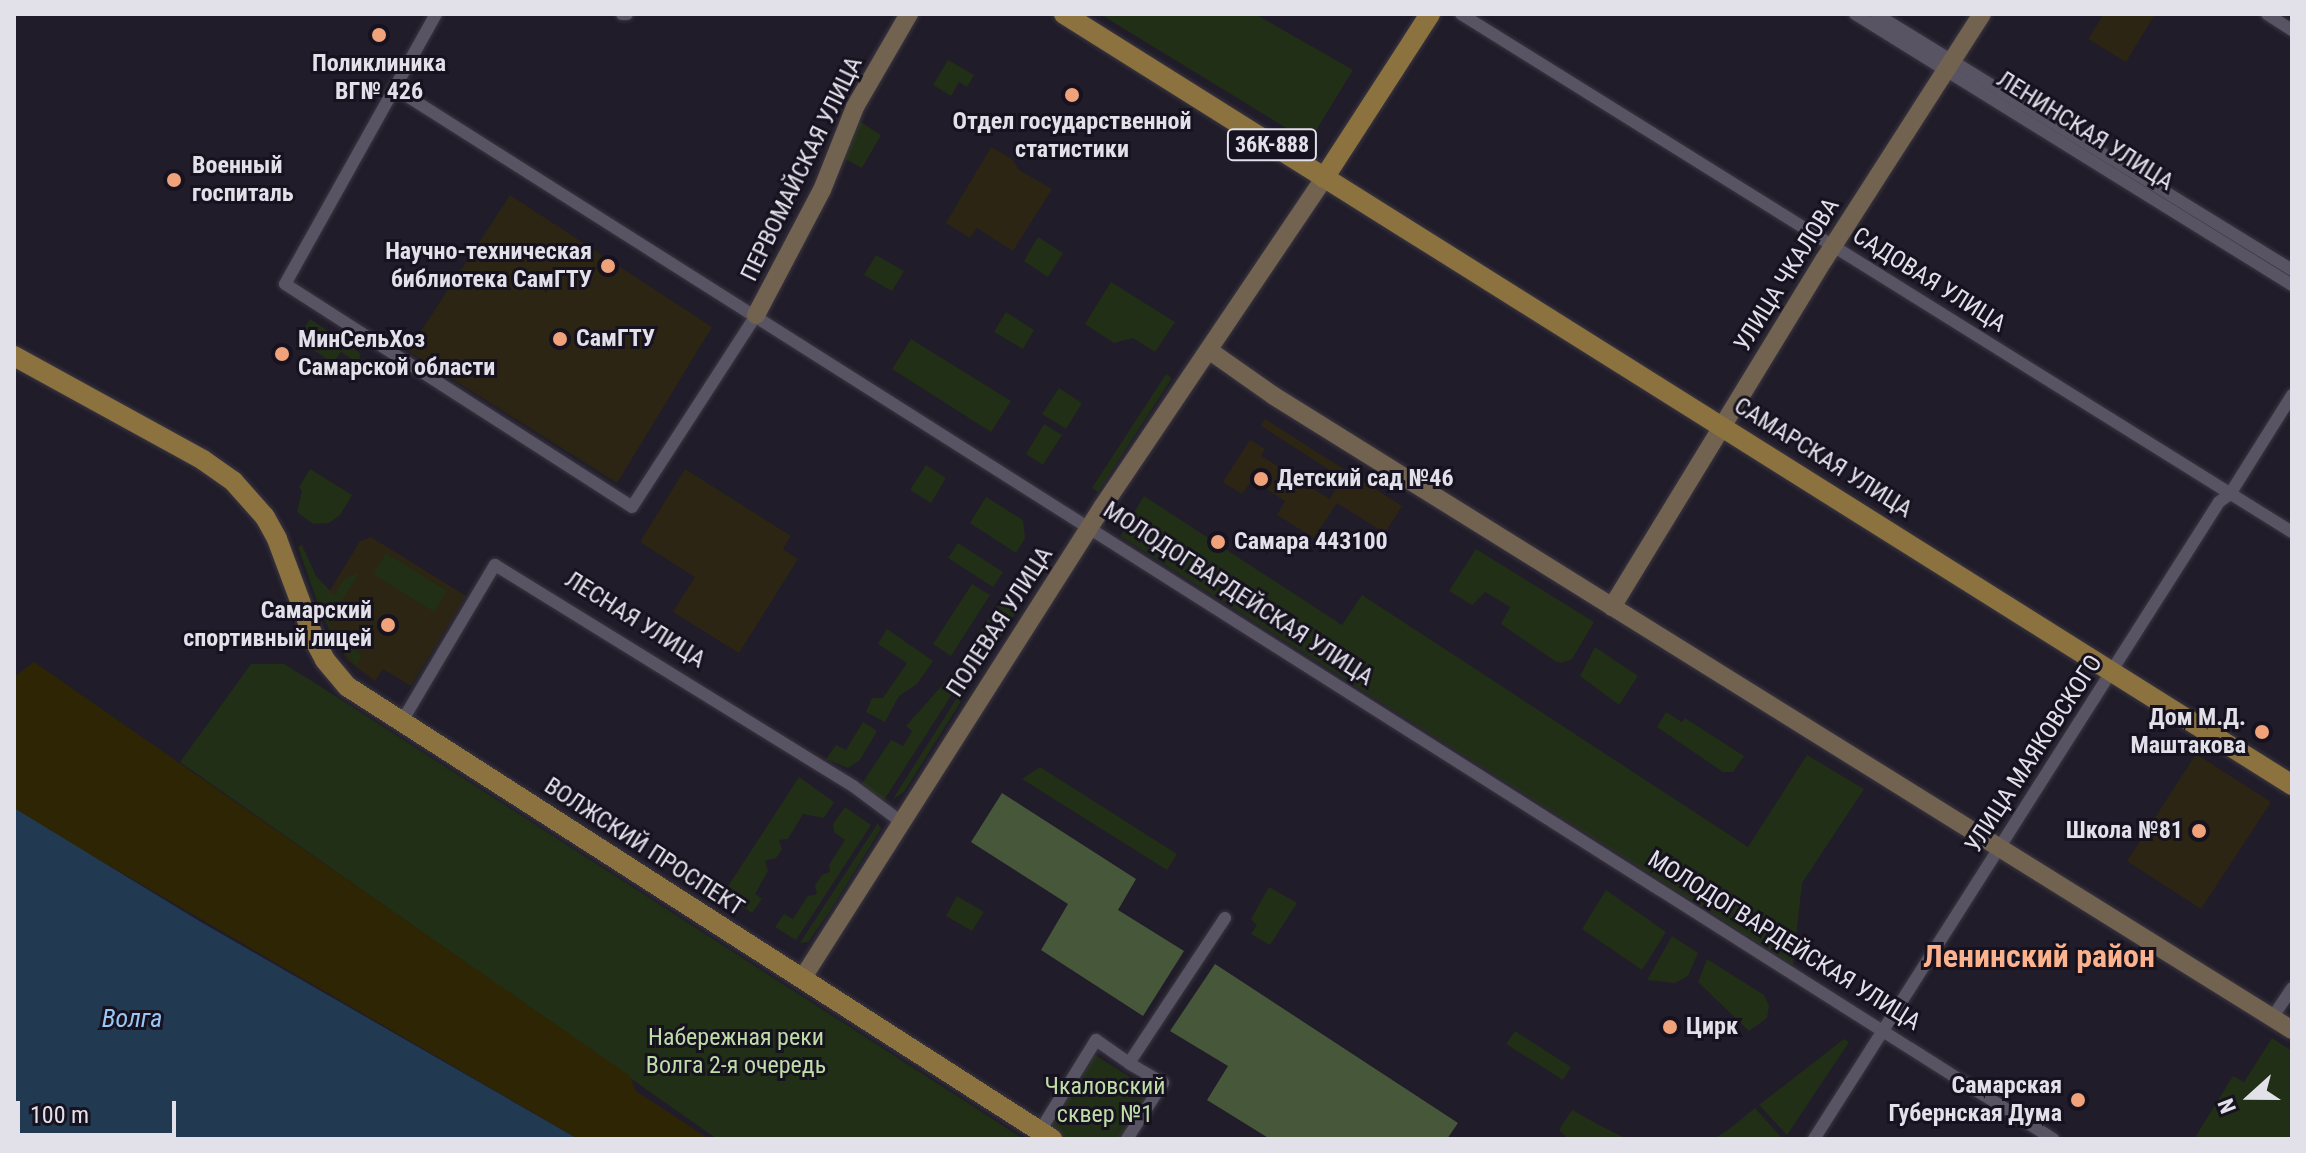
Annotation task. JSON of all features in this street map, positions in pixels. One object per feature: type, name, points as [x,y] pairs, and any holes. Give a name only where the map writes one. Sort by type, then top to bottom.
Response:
[{"type":"main road","name":"36К-888","points":[[1064,14],[1324,178]]},
{"type":"main road","points":[[1324,178],[1430,14]]},
{"type":"main road","name":"САМАРСКАЯ УЛИЦА","points":[[1324,178],[2292,785]]},
{"type":"main road","name":"ВОЛЖСКИЙ ПРОСПЕКТ","points":[[14,356],[203,460],[233,481],[265,517],[277,539],[325,660],[348,687],[1046,1135]]},
{"type":"street","points":[[396,89],[436,14]]},
{"type":"street","name":"ПЕРВОМАЙСКАЯ УЛИЦА","points":[[396,89],[285,284],[632,507],[756,315],[822,190],[855,107],[909,14]]},
{"type":"street","name":"САДОВАЯ УЛИЦА","points":[[1461,14],[2292,532]]},
{"type":"street","name":"ЛЕНИНСКАЯ УЛИЦА","points":[[1855,14],[2292,270]]},
{"type":"street","name":"ЛЕНИНСКАЯ УЛИЦА","points":[[1876,14],[1949,67],[2292,285]]},
{"type":"street","name":"УЛИЦА ЧКАЛОВА","points":[[1612,607],[1721,425],[1982,14]]},
{"type":"street","points":[[2267,14],[2292,30]]},
{"type":"street","name":"МОЛОДОГВАРДЕЙСКАЯ УЛИЦА","points":[[396,89],[1091,526],[2053,1139]]},
{"type":"street","name":"ПОЛЕВАЯ УЛИЦА","points":[[802,979],[1091,526],[1324,178]]},
{"type":"street","points":[[1210,351],[1264,390],[2292,1030]]},
{"type":"street","name":"УЛИЦА МАЯКОВСКОГО","points":[[1814,1139],[2219,502],[2230,494],[2292,395]]},
{"type":"street","name":"ЛЕСНАЯ УЛИЦА","points":[[401,723],[495,565],[853,786],[900,821]]},
{"type":"street","points":[[1129,1063],[1225,918]]},
{"type":"street","points":[[2272,1018],[2292,988]]},
{"type":"street","points":[[1046,1135],[1096,1040],[1163,1083],[1127,1139]]},
{"type":"shaded area","points":[[2104,14],[2155,14],[2126,62],[2088,39]]},
{"type":"shaded area","points":[[991,147],[1012,159],[1019,170],[1052,189],[1013,251],[977,228],[970,238],[946,223]]},
{"type":"shaded area","name":"СамГТУ","points":[[510,195],[712,327],[617,483],[408,351]]},
{"type":"shaded area","name":"Детский сад №46","points":[[1265,419],[1402,506],[1385,533],[1337,503],[1314,538],[1277,515],[1285,501],[1252,480],[1242,494],[1223,482],[1250,440],[1265,449],[1261,456],[1330,499],[1342,478],[1261,426]]},
{"type":"shaded area","points":[[685,469],[791,536],[783,549],[798,559],[739,653],[673,612],[695,577],[640,542]]},
{"type":"shaded area","name":"Самарский спортивный лицей","points":[[371,537],[466,596],[411,686],[383,669],[375,681],[347,660],[319,609],[360,541]]},
{"type":"shaded area","name":"Школа №81","points":[[2196,754],[2271,802],[2201,909],[2127,861]]},
{"type":"green space","points":[[1100,14],[1255,14],[1353,70],[1309,142]]},
{"type":"green space","points":[[948,60],[974,75],[967,87],[959,82],[951,96],[933,85]]},
{"type":"green space","points":[[856,119],[881,135],[862,168],[839,156]]},
{"type":"green space","points":[[1038,237],[1063,253],[1048,277],[1024,261]]},
{"type":"green space","points":[[876,255],[904,271],[892,291],[864,275]]},
{"type":"green space","points":[[1111,282],[1175,322],[1155,352],[1133,338],[1114,343],[1085,324]]},
{"type":"green space","points":[[1006,312],[1034,330],[1023,349],[994,332]]},
{"type":"green space","points":[[310,319],[360,353],[359,364],[341,352],[333,363],[297,339]]},
{"type":"green space","points":[[911,339],[1011,401],[991,432],[892,369]]},
{"type":"green space","points":[[1166,374],[1172,378],[1098,492],[1092,488]]},
{"type":"green space","points":[[1059,388],[1082,403],[1066,429],[1042,414]]},
{"type":"green space","points":[[1044,424],[1062,435],[1043,465],[1026,454]]},
{"type":"green space","points":[[926,465],[946,478],[931,503],[910,490]]},
{"type":"green space","points":[[310,469],[352,495],[340,515],[329,523],[313,524],[297,512],[302,491],[299,487]]},
{"type":"green space","points":[[1144,496],[1342,625],[1362,595],[1748,847],[1807,755],[1864,789],[1802,883],[1793,965],[1120,536]]},
{"type":"green space","points":[[986,497],[1023,520],[1025,538],[1016,553],[970,523]]},
{"type":"green space","points":[[958,543],[1003,572],[993,587],[948,558]]},
{"type":"green space","points":[[302,545],[316,576],[334,595],[345,578],[359,573],[328,623],[335,637],[362,655],[356,665],[334,640],[319,607],[298,547]]},
{"type":"green space","points":[[1476,549],[1594,622],[1572,659],[1562,663],[1555,661],[1501,624],[1510,607],[1485,592],[1472,605],[1449,591]]},
{"type":"green space","points":[[386,553],[447,591],[434,612],[373,574]]},
{"type":"green space","points":[[972,584],[990,595],[951,656],[933,644]]},
{"type":"green space","points":[[1000,602],[1016,613],[977,673],[960,661]]},
{"type":"green space","points":[[887,629],[933,661],[917,684],[899,696],[885,722],[866,712],[872,698],[883,698],[907,663],[878,644]]},
{"type":"green space","points":[[1595,647],[1638,676],[1619,705],[1580,676]]},
{"type":"green space","name":"Набережная реки Волга 2-я очередь","points":[[251,664],[284,664],[312,681],[1024,1139],[717,1139],[180,762]]},
{"type":"green space","points":[[953,673],[958,685],[884,800],[861,785],[891,740],[903,746],[912,731],[906,726]]},
{"type":"green space","points":[[967,682],[970,687],[904,792],[893,799]]},
{"type":"green space","points":[[1666,712],[1682,722],[1685,718],[1744,756],[1733,772],[1723,772],[1657,727]]},
{"type":"green space","points":[[863,722],[877,731],[860,760],[848,768],[826,759],[836,745],[846,750]]},
{"type":"green space","points":[[1040,767],[1177,854],[1167,870],[1022,779]]},
{"type":"green space","points":[[799,777],[834,802],[824,818],[803,814],[788,839],[779,840],[782,849],[776,858],[765,861],[768,871],[755,894],[762,899],[752,913],[723,894]]},
{"type":"green space","points":[[1002,793],[1136,879],[1118,910],[1184,951],[1143,1016],[1041,950],[1068,904],[971,842]]},
{"type":"green space","points":[[845,807],[871,825],[796,940],[775,927],[784,914],[793,919],[808,896],[817,894],[815,886],[822,875],[830,872],[829,865],[845,840],[834,832],[833,824]]},
{"type":"green space","points":[[878,823],[881,829],[830,911],[808,942],[800,943]]},
{"type":"green space","points":[[1269,887],[1297,903],[1270,945],[1251,934],[1257,925],[1251,919]]},
{"type":"green space","points":[[1606,890],[1666,932],[1642,970],[1582,929]]},
{"type":"green space","points":[[957,896],[984,912],[972,931],[946,916]]},
{"type":"green space","points":[[1672,936],[1698,953],[1688,976],[1675,983],[1647,980]]},
{"type":"green space","points":[[1707,959],[1764,995],[1769,1006],[1767,1018],[1749,1031],[1698,982]]},
{"type":"green space","points":[[1215,964],[1458,1123],[1447,1139],[1270,1139],[1207,1100],[1228,1066],[1170,1031]]},
{"type":"green space","points":[[1515,1031],[1571,1067],[1563,1080],[1506,1044]]},
{"type":"green space","points":[[2272,1038],[2292,1051],[2292,1139],[2201,1139],[2196,1136],[2233,1076],[2244,1082]]},
{"type":"green space","points":[[1844,1039],[1849,1042],[1787,1135],[1759,1105]]},
{"type":"green space","name":"Чкаловский сквер №1","points":[[1095,1055],[1151,1090],[1120,1139],[1066,1139],[1048,1128]]},
{"type":"green space","points":[[1755,1108],[1783,1139],[1713,1139],[1728,1130]]},
{"type":"green space","points":[[1572,1110],[1627,1139],[1569,1139],[1559,1130]]},
{"type":"sand","points":[[34,662],[630,1076],[636,1091],[709,1139],[578,1139],[17,812],[14,808],[14,677]]},
{"type":"water","name":"Волга","points":[[14,808],[201,922],[578,1139],[14,1139]]},
{"type":"place","name":"Поликлиника ВГ№ 426","points":[[379,35]]},
{"type":"place","name":"Отдел государственной статистики","points":[[1072,95]]},
{"type":"place","name":"Военный госпиталь","points":[[174,180]]},
{"type":"place","name":"Научно-техническая библиотека СамГТУ","points":[[608,266]]},
{"type":"place","name":"СамГТУ","points":[[560,339]]},
{"type":"place","name":"МинСельХоз Самарской области","points":[[282,354]]},
{"type":"place","name":"Детский сад №46","points":[[1261,479]]},
{"type":"place","name":"Самара 443100","points":[[1218,542]]},
{"type":"place","name":"Самарский спортивный лицей","points":[[388,625]]},
{"type":"place","name":"Дом М.Д. Маштакова","points":[[2262,732]]},
{"type":"place","name":"Школа №81","points":[[2199,831]]},
{"type":"place","name":"Цирк","points":[[1670,1027]]},
{"type":"place","name":"Самарская Губернская Дума","points":[[2078,1100]]},
{"type":"district","name":"Ленинский район","points":[[2039,956]]}]
